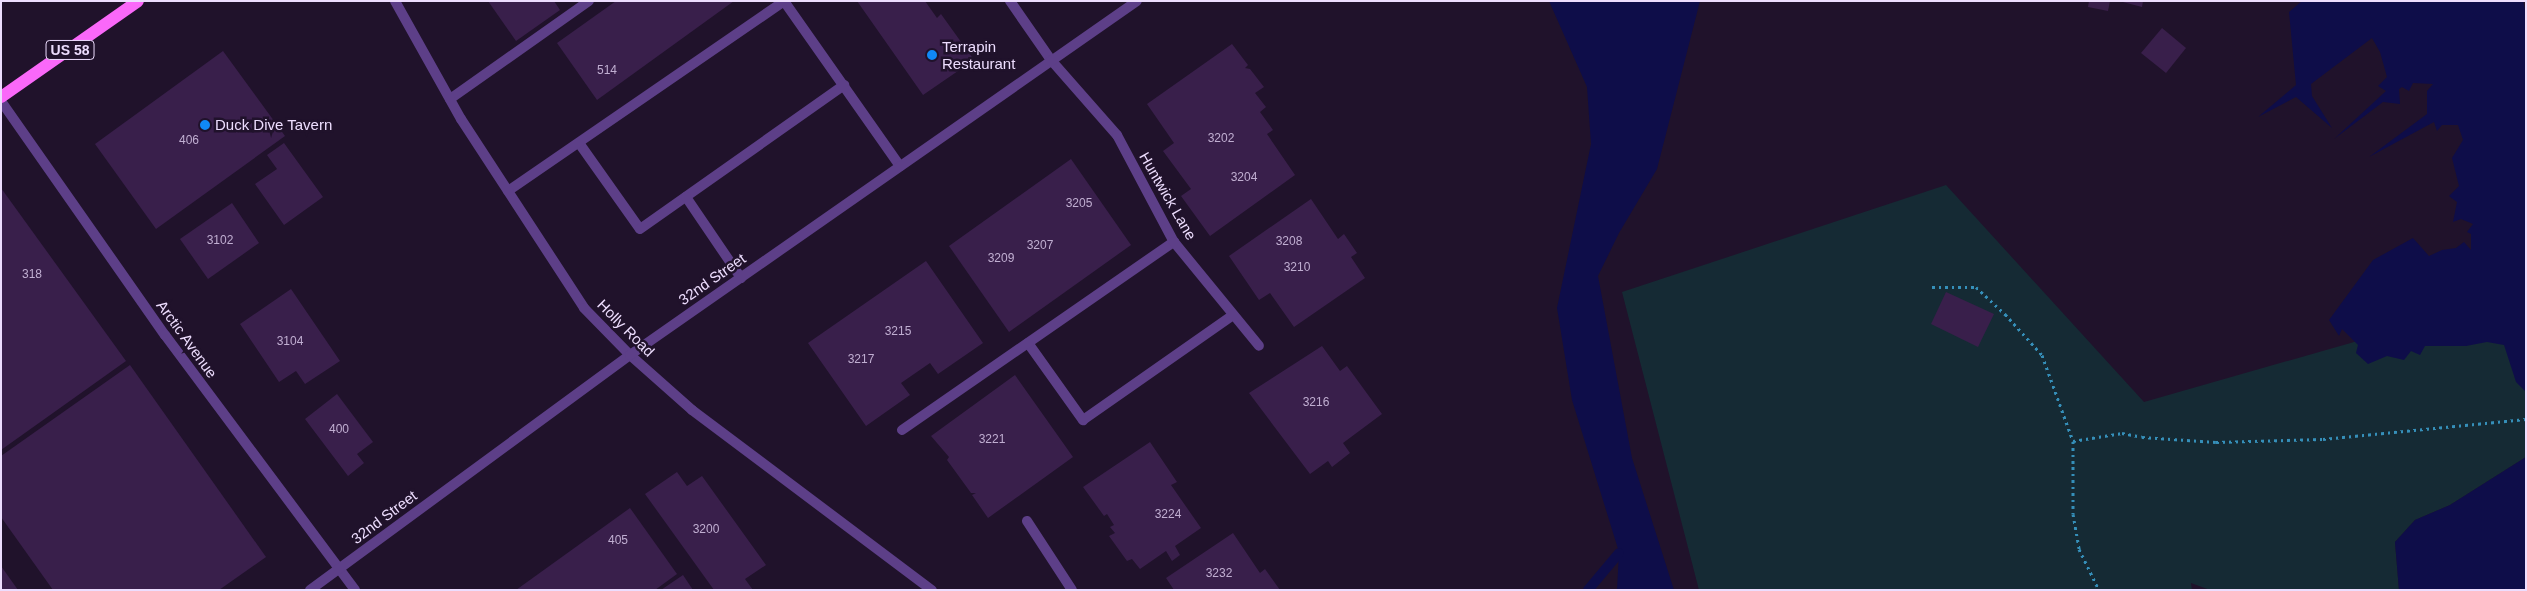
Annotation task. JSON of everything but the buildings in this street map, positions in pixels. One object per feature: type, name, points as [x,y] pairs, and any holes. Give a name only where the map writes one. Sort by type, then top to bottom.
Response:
[{"type":"main road","name":"US 58","points":[[1,97],[138,1]]},
{"type":"street","name":"Holly Road","points":[[395,1],[450,99],[584,308],[630,355],[692,410],[932,590]]},
{"type":"street","points":[[450,99],[589,1]]},
{"type":"street","points":[[508,191],[784,1],[900,166]]},
{"type":"street","name":"Huntwick Lane","points":[[1010,1],[1051,60],[1117,135],[1174,242],[1259,346]]},
{"type":"street","name":"32nd Street","points":[[310,590],[630,355],[1138,1]]},
{"type":"street","points":[[579,143],[640,229],[844,85]]},
{"type":"street","name":"Arctic Avenue","points":[[1,101],[165,335],[355,590]]},
{"type":"street","points":[[686,197],[741,278]]},
{"type":"street","points":[[902,430],[1174,242]]},
{"type":"street","points":[[1028,343],[1083,420],[1233,315]]},
{"type":"street","points":[[1027,521],[1072,590]]},
{"type":"path","points":[[1932,287],[1976,287],[2005,314],[2042,355],[2073,442],[2071,479],[2074,523],[2079,549],[2099,590]]},
{"type":"path","points":[[2073,442],[2122,433],[2142,437],[2216,442],[2323,439],[2526,419]]},
{"type":"shaded area","points":[[1549,1],[1700,1],[1657,169],[1619,233],[1598,276],[1632,458],[1674,590],[1617,590],[1619,552],[1572,400],[1557,308],[1591,144],[1587,87]]},
{"type":"shaded area","points":[[2302,1],[2523,1],[2526,14],[2526,392],[2516,382],[2504,345],[2487,342],[2466,346],[2425,346],[2420,355],[2411,351],[2404,360],[2387,356],[2368,364],[2356,353],[2358,345],[2342,329],[2339,336],[2329,320],[2373,260],[2413,238],[2429,256],[2442,250],[2456,248],[2464,242],[2471,250],[2471,234],[2467,232],[2473,224],[2461,219],[2453,222],[2457,202],[2449,196],[2459,186],[2452,158],[2463,140],[2458,125],[2442,125],[2437,131],[2434,122],[2369,157],[2427,114],[2427,91],[2433,84],[2413,83],[2409,91],[2402,87],[2399,89],[2400,104],[2383,102],[2334,139],[2386,91],[2378,86],[2387,77],[2380,52],[2372,38],[2311,84],[2312,96],[2332,128],[2296,97],[2258,117],[2296,85],[2289,12]]},
{"type":"shaded area","points":[[1946,185],[2144,402],[2389,332],[2526,324],[2526,457],[2450,505],[2415,520],[2395,542],[2399,590],[2210,590],[2191,583],[2192,590],[1699,590],[1622,292]]},
{"type":"shaded area","points":[[2526,457],[2526,590],[2399,590],[2395,542],[2415,520],[2450,505]]},
{"type":"waterway","points":[[1588,590],[1619,553]]},
{"type":"place","name":"Terrapin Restaurant","points":[[932,55]]},
{"type":"place","name":"Duck Dive Tavern","points":[[205,125]]}]
